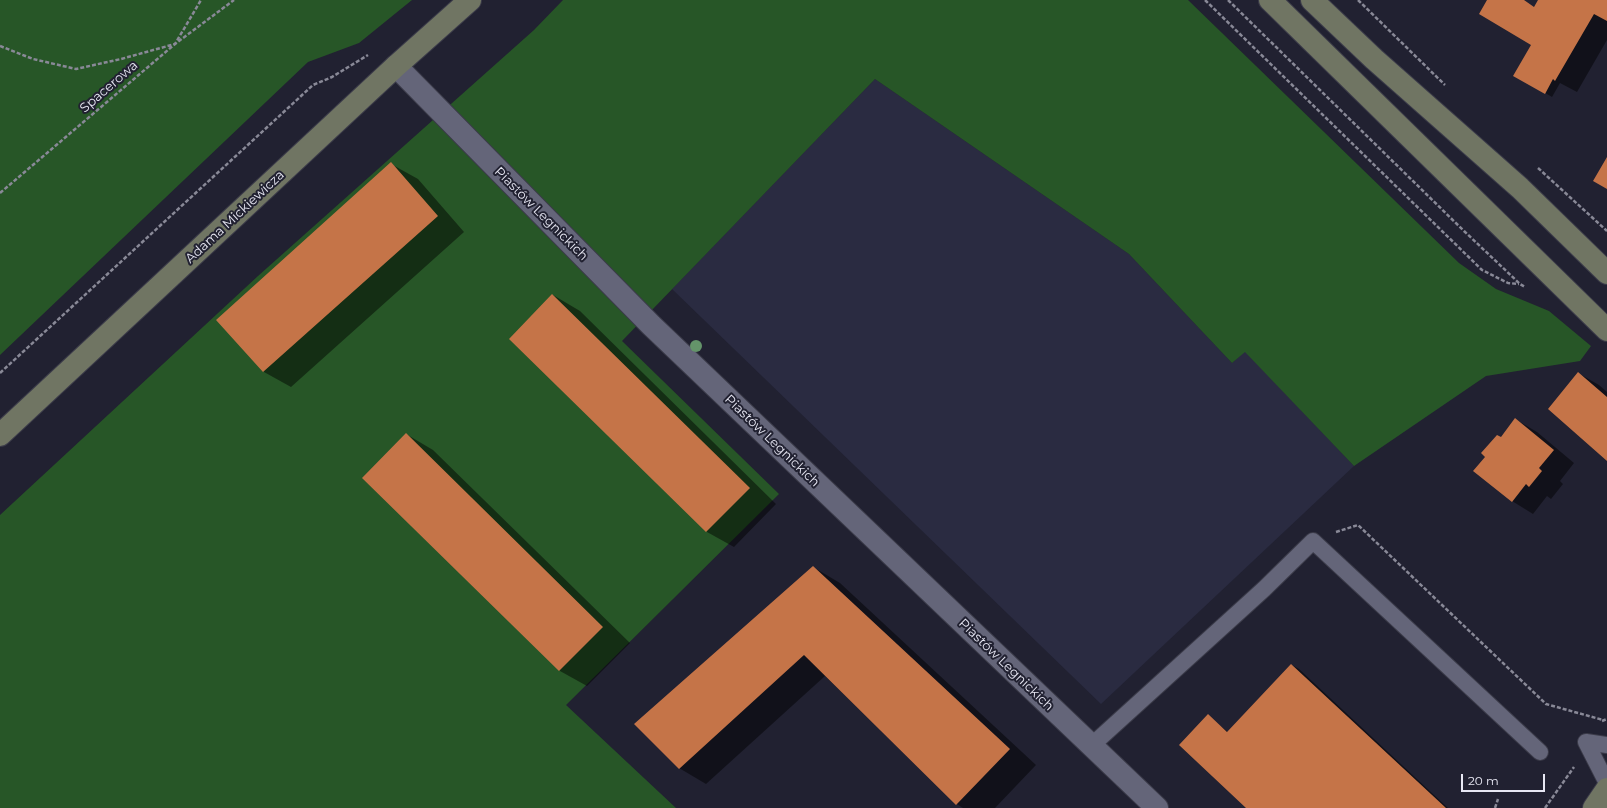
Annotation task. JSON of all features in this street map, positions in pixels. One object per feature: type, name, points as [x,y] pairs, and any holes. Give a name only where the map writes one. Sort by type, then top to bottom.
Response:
[{"type":"street","name":"Adama Mickiewicza","points":[[0,435],[396,66],[470,0]]},
{"type":"street","points":[[1270,0],[1607,330]]},
{"type":"street","points":[[1312,0],[1374,59],[1520,188],[1607,273]]},
{"type":"street","name":"Piastów Legnickich","points":[[396,66],[651,325],[1157,808]]},
{"type":"street","points":[[1594,808],[1607,789]]},
{"type":"lane","points":[[1091,746],[1258,595],[1313,540],[1540,752]]},
{"type":"lane","points":[[1607,745],[1586,742],[1607,782]]},
{"type":"path","points":[[0,46],[33,59],[76,69],[121,59],[175,44],[201,0]]},
{"type":"path","name":"Spacerowa","points":[[0,193],[175,44],[234,0]]},
{"type":"path","points":[[1205,0],[1482,270],[1508,283],[1520,284],[1228,0]]},
{"type":"path","points":[[0,373],[312,85],[332,77],[372,52]]},
{"type":"path","points":[[1313,540],[1358,525],[1546,704],[1603,720]]},
{"type":"path","points":[[1495,808],[1498,800]]},
{"type":"shaded area","points":[[875,79],[1129,254],[1232,363],[1245,351],[1354,466],[1101,704],[672,289]]},
{"type":"green space","points":[[0,0],[412,0],[359,43],[308,62],[0,355]]},
{"type":"green space","points":[[563,0],[1188,0],[1459,263],[1496,289],[1549,311],[1591,346],[1580,361],[1486,376],[1354,466],[1245,352],[1232,363],[1129,254],[875,79],[622,341],[779,494],[566,705],[676,808],[0,808],[0,515],[258,276],[534,30]]},
{"type":"building","points":[[1487,0],[1524,0],[1534,7],[1538,0],[1607,0],[1607,21],[1594,14],[1555,81],[1553,79],[1545,94],[1513,76],[1531,45],[1479,14]]},
{"type":"building","points":[[1607,157],[1607,189],[1593,181]]},
{"type":"building","points":[[391,162],[438,216],[263,372],[216,320]]},
{"type":"building","points":[[552,294],[750,488],[706,532],[509,339]]},
{"type":"building","points":[[1578,372],[1607,397],[1607,461],[1548,409]]},
{"type":"building","points":[[1515,418],[1554,450],[1539,468],[1542,471],[1529,487],[1526,484],[1512,502],[1473,471],[1485,457],[1481,453],[1497,435],[1501,437]]},
{"type":"building","points":[[406,433],[603,627],[559,671],[362,478]]},
{"type":"building","points":[[813,566],[1010,749],[956,805],[804,655],[679,769],[634,724]]},
{"type":"building","points":[[1291,664],[1446,808],[1246,808],[1179,745],[1208,714],[1227,732]]}]
